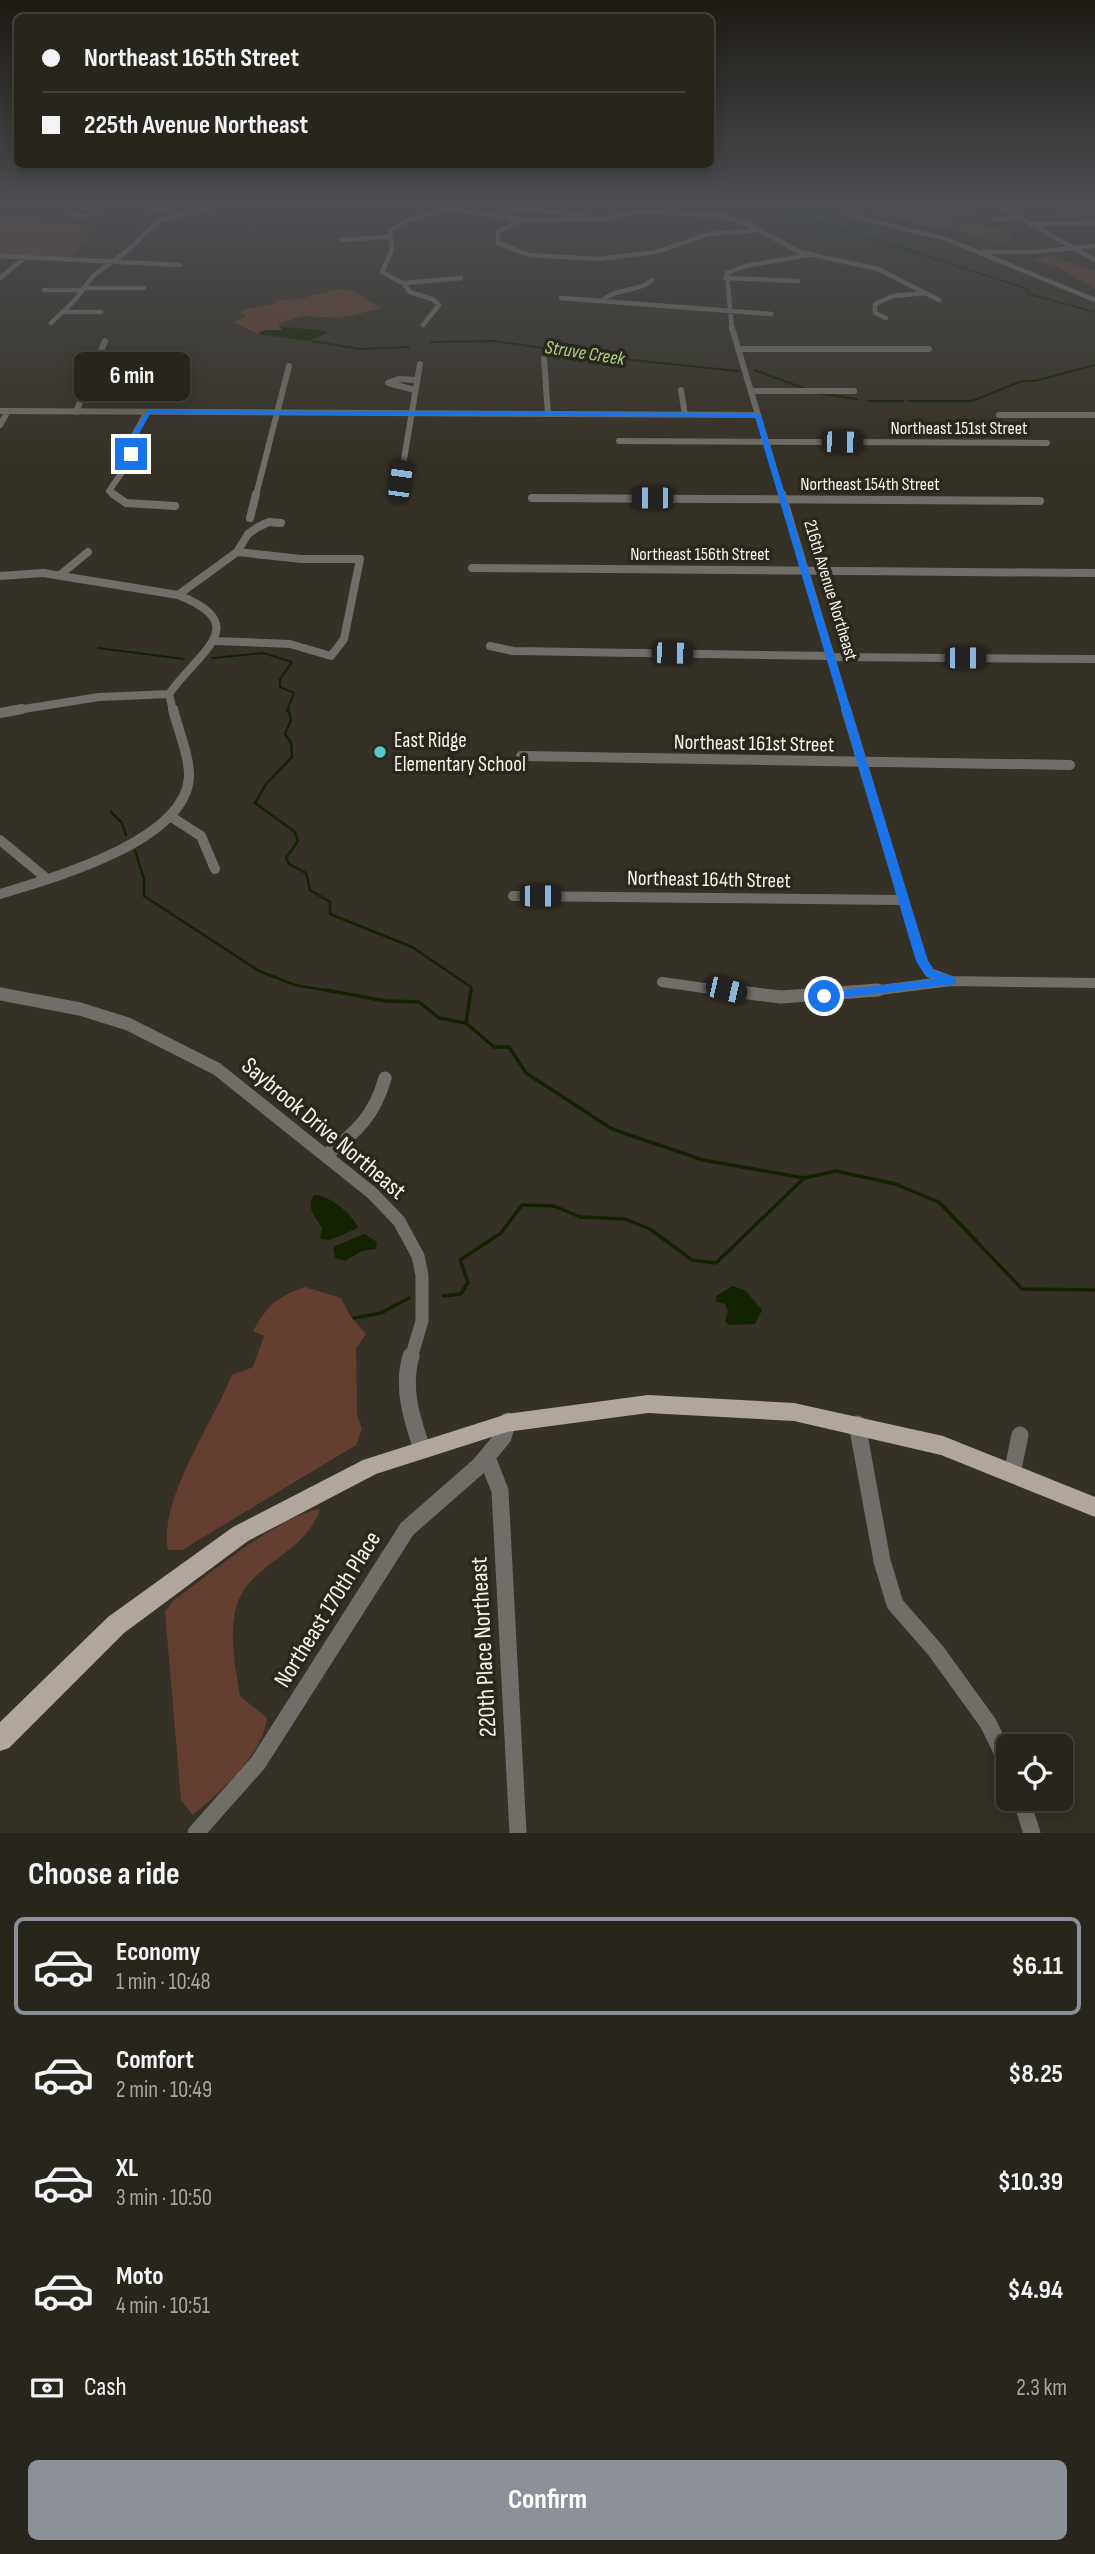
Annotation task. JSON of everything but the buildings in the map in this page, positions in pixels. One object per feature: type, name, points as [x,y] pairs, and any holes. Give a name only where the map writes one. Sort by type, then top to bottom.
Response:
[{"type":"main road","points":[[0,1739],[97,1642],[195,1563],[305,1495],[382,1460],[508,1421],[606,1405],[699,1402],[791,1409],[857,1421],[933,1441],[1013,1469],[1095,1507]]},
{"type":"street","points":[[44,290],[144,288]]},
{"type":"street","points":[[406,288],[410,292],[439,305],[423,325]]},
{"type":"street","points":[[602,301],[609,294],[641,288]]},
{"type":"street","name":"216th Avenue Northeast","points":[[726,288],[738,349],[926,968],[937,977],[951,981]]},
{"type":"street","points":[[917,288],[939,300]]},
{"type":"street","points":[[1065,288],[1095,300]]},
{"type":"street","points":[[51,323],[82,289]]},
{"type":"street","points":[[886,318],[876,313],[875,304],[893,296],[927,292]]},
{"type":"street","points":[[561,298],[771,314]]},
{"type":"street","points":[[62,312],[101,312]]},
{"type":"street","points":[[76,412],[105,341]]},
{"type":"street","points":[[738,349],[929,349]]},
{"type":"street","points":[[544,359],[548,414]]},
{"type":"street","points":[[398,498],[420,364]]},
{"type":"street","points":[[250,518],[289,366]]},
{"type":"street","points":[[415,390],[388,383],[392,380],[416,380]]},
{"type":"street","points":[[681,390],[685,415]]},
{"type":"street","points":[[751,391],[854,391]]},
{"type":"street","points":[[0,411],[758,415]]},
{"type":"street","points":[[0,425],[8,411]]},
{"type":"street","points":[[148,412],[132,439],[127,465],[109,491],[126,503],[175,506]]},
{"type":"street","points":[[999,415],[1095,415]]},
{"type":"street","name":"Northeast 151st Street","points":[[619,440],[1047,443]]},
{"type":"street","name":"Northeast 154th Street","points":[[532,498],[1040,501]]},
{"type":"street","points":[[178,595],[237,552],[248,534],[258,527],[269,522],[281,523]]},
{"type":"street","points":[[60,575],[88,552]]},
{"type":"street","points":[[216,640],[290,644],[331,656],[345,639],[360,559],[301,559],[237,552]]},
{"type":"street","name":"Northeast 156th Street","points":[[472,568],[1095,573]]},
{"type":"street","points":[[0,576],[28,573],[60,575],[178,595],[193,600],[212,613],[218,629],[216,640],[175,682],[169,694],[189,774],[188,786],[170,816],[133,841],[46,878],[0,894]]},
{"type":"street","points":[[490,646],[513,651],[1095,659]]},
{"type":"street","points":[[0,713],[99,697],[169,694]]},
{"type":"street","name":"Northeast 161st Street","points":[[521,756],[1070,765]]},
{"type":"street","points":[[170,816],[206,838],[215,869]]},
{"type":"street","points":[[0,840],[46,878]]},
{"type":"street","name":"Northeast 164th Street","points":[[513,896],[904,900]]},
{"type":"street","points":[[662,982],[691,984],[752,996],[781,997],[842,995],[951,981],[1095,982]]},
{"type":"street","name":"Saybrook Drive Northeast","points":[[0,994],[80,1009],[162,1038],[217,1069],[372,1193],[399,1221],[418,1256],[424,1298],[422,1321],[407,1373],[409,1410],[421,1446]]},
{"type":"street","points":[[326,1155],[361,1129],[379,1105],[385,1078]]},
{"type":"street","name":"Northeast 170th Place","points":[[196,1833],[258,1763],[407,1529],[426,1507],[488,1460],[506,1433],[508,1421]]},
{"type":"street","points":[[857,1421],[882,1561],[895,1604],[936,1651],[988,1723],[996,1739]]},
{"type":"street","points":[[1013,1469],[1020,1435]]},
{"type":"street","name":"220th Place Northeast","points":[[488,1460],[500,1491],[518,1833]]},
{"type":"street","points":[[1025,1811],[1032,1833]]},
{"type":"shaded area","points":[[338,289],[351,290],[382,308],[342,318],[302,316],[278,324],[282,330],[261,331],[258,334],[232,322],[246,317],[242,310],[276,304],[276,300],[299,299]]},
{"type":"shaded area","points":[[281,327],[323,330],[328,333],[307,341],[258,334],[265,330],[281,330]]},
{"type":"shaded area","points":[[314,1195],[340,1206],[358,1228],[330,1240],[320,1239],[322,1228],[311,1208]]},
{"type":"shaded area","points":[[364,1234],[377,1242],[376,1249],[362,1251],[345,1261],[335,1258],[335,1246]]},
{"type":"shaded area","points":[[733,1286],[746,1291],[762,1310],[755,1324],[730,1325],[725,1322],[728,1311],[725,1304],[716,1302],[716,1296]]},
{"type":"shaded area","points":[[305,1287],[341,1298],[349,1314],[366,1334],[356,1348],[357,1415],[362,1429],[356,1445],[182,1550],[168,1550],[167,1530],[179,1485],[232,1375],[253,1367],[264,1336],[253,1331],[274,1303]]},
{"type":"shaded area","points":[[320,1509],[305,1535],[263,1569],[238,1601],[233,1642],[240,1696],[267,1718],[258,1746],[249,1759],[227,1784],[193,1815],[181,1800],[165,1612],[173,1601],[265,1534],[303,1514]]},
{"type":"waterway","points":[[1023,288],[1028,289],[1028,294],[1095,312]]},
{"type":"waterway","name":"Struve Creek","points":[[312,341],[360,349],[409,347]]},
{"type":"waterway","name":"Struve Creek","points":[[431,342],[494,341],[613,358],[738,371]]},
{"type":"waterway","name":"Struve Creek","points":[[909,401],[972,401],[1022,381],[1035,381],[1095,365]]},
{"type":"waterway","name":"Struve Creek","points":[[754,370],[803,388]]},
{"type":"waterway","name":"Struve Creek","points":[[816,393],[857,399]]},
{"type":"waterway","name":"Struve Creek","points":[[868,401],[903,401]]},
{"type":"waterway","points":[[98,648],[184,659]]},
{"type":"waterway","points":[[212,658],[263,653],[292,662],[280,679],[280,687],[294,693],[287,711]]},
{"type":"waterway","points":[[288,709],[291,720],[285,734],[291,743],[292,757],[266,784],[255,803],[295,832],[298,841],[286,858],[289,864],[306,873],[310,890],[330,902],[330,914],[412,947],[471,987],[471,990]]},
{"type":"waterway","points":[[111,812],[122,823],[126,835]]},
{"type":"waterway","points":[[135,851],[144,879],[144,896],[259,971],[295,985],[335,992]]},
{"type":"waterway","points":[[326,990],[386,1001],[419,1002],[439,1018],[465,1023]]},
{"type":"waterway","points":[[471,990],[466,1023],[494,1047],[509,1047],[526,1073],[612,1129],[703,1160],[804,1178],[836,1171],[895,1184],[939,1202],[1022,1289],[1095,1290]]},
{"type":"waterway","points":[[443,1296],[461,1294],[468,1282],[460,1260],[501,1233],[522,1205],[554,1206],[580,1217],[625,1219],[650,1229],[692,1260],[716,1263],[803,1179]]},
{"type":"waterway","points":[[354,1318],[381,1313],[409,1298]]},
{"type":"place","name":"East Ridge Elementary School","points":[[380,752]]},
{"type":"route","points":[[131,454],[132,439],[148,412],[758,415],[922,961],[930,973],[951,981],[824,996]]}]
